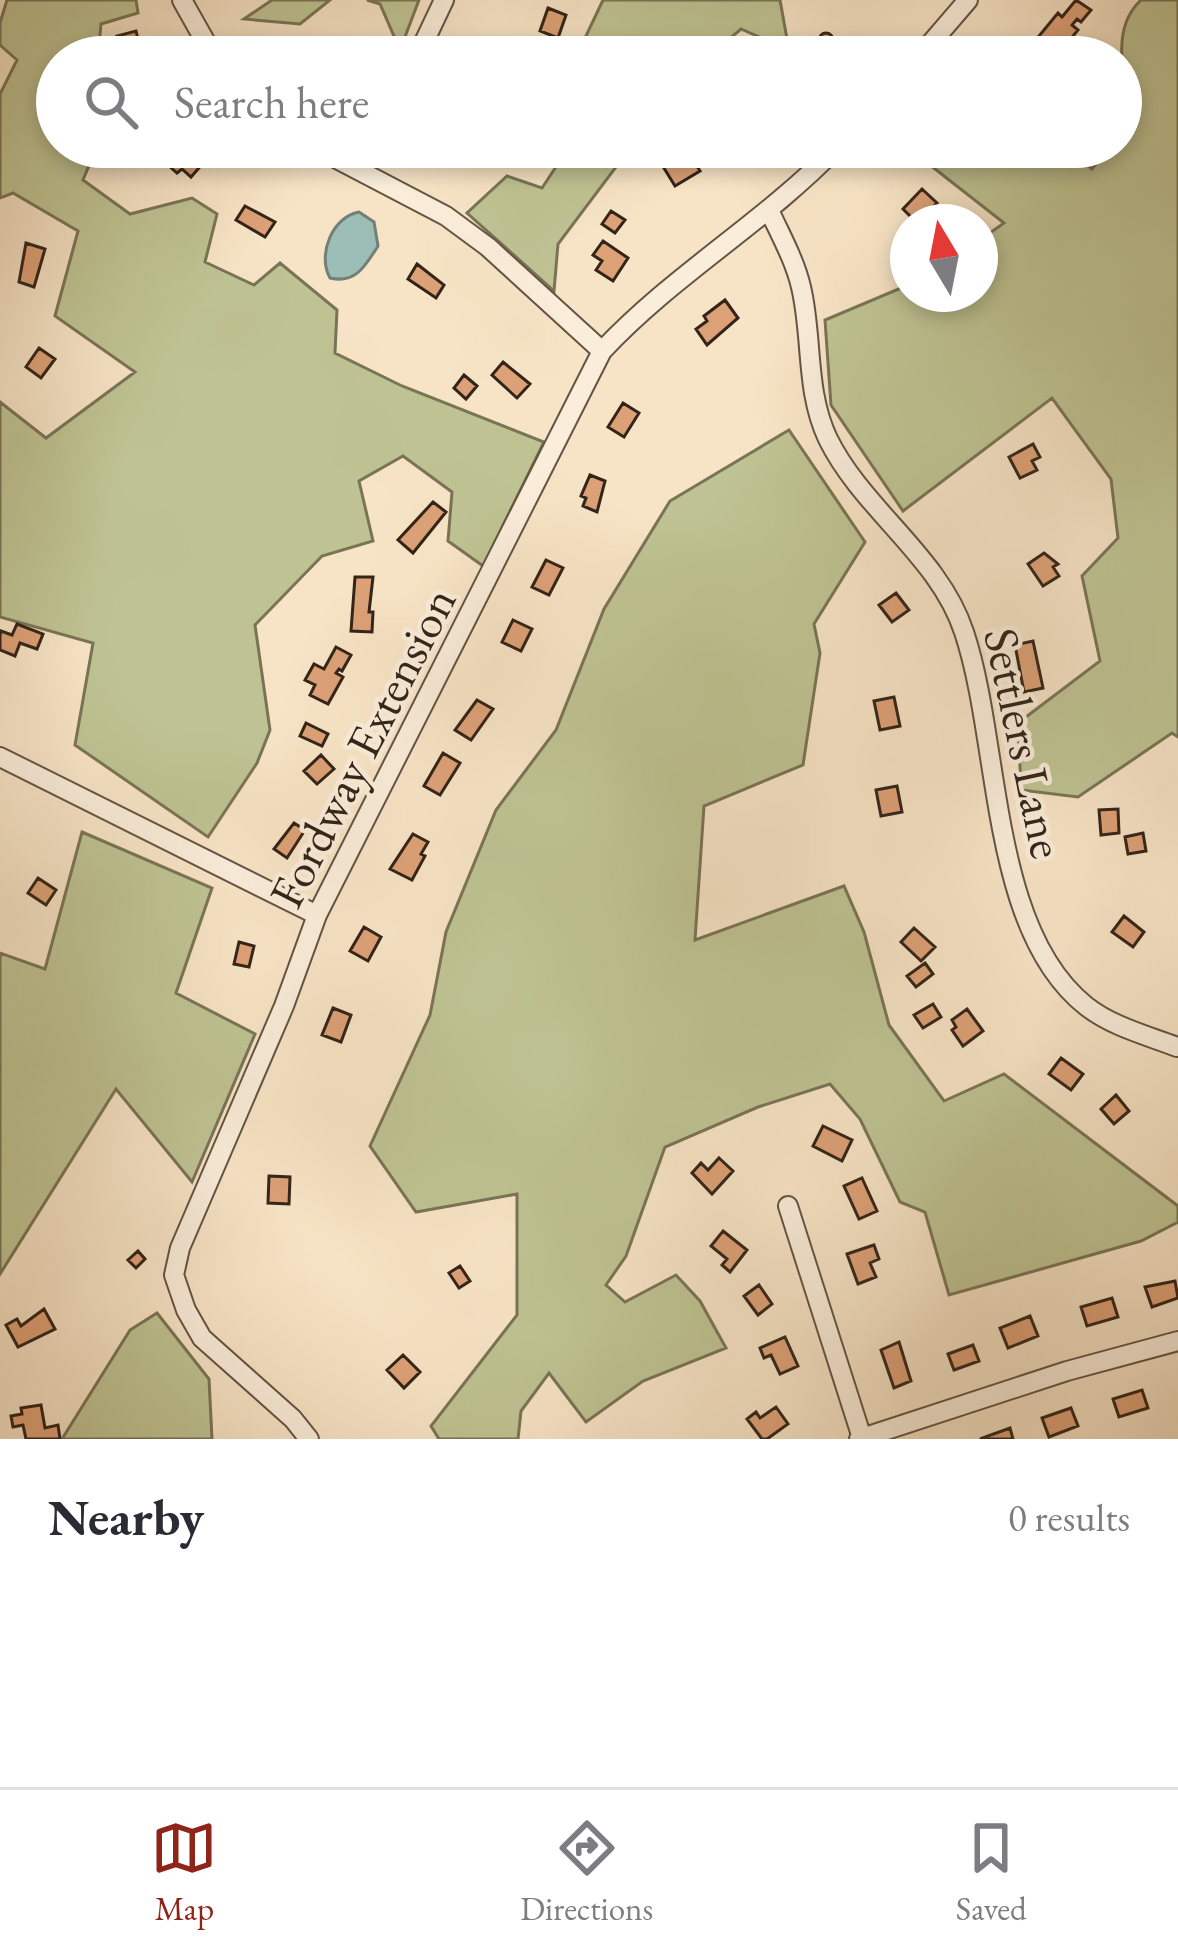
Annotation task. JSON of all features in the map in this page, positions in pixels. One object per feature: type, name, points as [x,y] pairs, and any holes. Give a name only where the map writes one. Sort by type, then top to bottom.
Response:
[{"type":"street","points":[[182,0],[202,36]]},
{"type":"street","points":[[427,36],[443,0]]},
{"type":"street","points":[[937,36],[968,0]]},
{"type":"street","points":[[355,168],[446,216],[488,247],[602,351]]},
{"type":"street","points":[[363,172],[365,168]]},
{"type":"street","name":"Fordway Extension","points":[[309,1439],[202,1338],[174,1275],[185,1233],[279,1019],[317,915],[602,351],[659,293],[770,212],[815,168]]},
{"type":"street","name":"Settlers Lane","points":[[770,212],[801,286],[812,385],[830,443],[940,586],[964,633],[1018,892],[1035,941],[1053,971],[1088,1007],[1118,1025],[1177,1046]]},
{"type":"street","points":[[0,757],[317,915]]},
{"type":"street","points":[[788,1206],[861,1439],[1067,1371],[1178,1341]]},
{"type":"green space","points":[[7,0],[136,0],[138,13],[101,24],[100,36],[36,36],[36,168],[88,168],[83,180],[130,214],[192,198],[217,214],[205,262],[254,285],[280,263],[337,310],[335,353],[402,386],[544,442],[483,566],[448,541],[452,492],[403,456],[359,481],[373,541],[322,556],[255,625],[270,730],[257,763],[208,837],[75,745],[93,643],[0,617],[0,402],[46,438],[135,372],[55,316],[78,231],[13,193],[0,198],[0,94],[17,60],[0,45]]},
{"type":"green space","points":[[272,0],[330,0],[300,24],[244,19]]},
{"type":"green space","points":[[367,0],[419,0],[405,36],[394,36],[380,4]]},
{"type":"green space","points":[[603,0],[780,0],[786,36],[757,36],[741,29],[733,36],[586,36]]},
{"type":"green space","points":[[1141,0],[1178,0],[1178,737],[1172,733],[1078,797],[1021,790],[1018,723],[1100,661],[1082,576],[1118,538],[1111,479],[1052,398],[903,511],[831,405],[825,320],[890,293],[890,312],[998,312],[998,227],[1004,223],[998,218],[998,204],[980,204],[934,168],[1142,168],[1142,36],[1123,36]]},
{"type":"green space","points":[[555,168],[615,168],[558,244],[554,291],[467,213],[507,176],[542,188]]},
{"type":"green space","points":[[789,430],[865,542],[814,624],[820,653],[803,765],[704,806],[695,940],[844,886],[864,932],[889,1025],[944,1101],[1004,1074],[1178,1206],[1178,1222],[1141,1241],[949,1295],[925,1212],[900,1202],[860,1119],[830,1084],[758,1107],[665,1147],[626,1256],[606,1285],[625,1302],[676,1275],[700,1301],[726,1348],[643,1381],[586,1422],[549,1373],[521,1411],[518,1439],[439,1439],[431,1426],[517,1315],[517,1194],[416,1212],[370,1146],[430,1015],[446,932],[496,810],[556,730],[604,609],[670,501]]},
{"type":"green space","points":[[82,832],[212,888],[176,993],[255,1034],[192,1182],[116,1089],[0,1274],[0,953],[45,969]]},
{"type":"green space","points":[[157,1313],[209,1379],[212,1439],[62,1439],[130,1330]]},
{"type":"water","points":[[359,212],[374,222],[378,246],[353,276],[330,278],[325,259],[330,238],[341,221]]},
{"type":"building","points":[[1076,0],[1091,10],[1072,25],[1078,30],[1073,36],[1039,36],[1058,13],[1062,17]]},
{"type":"building","points":[[548,8],[566,15],[559,36],[540,31]]},
{"type":"building","points":[[171,168],[199,168],[191,177],[182,169],[177,173]]},
{"type":"building","points":[[664,168],[698,168],[700,171],[675,186]]},
{"type":"building","points":[[922,189],[937,203],[936,204],[908,204]]},
{"type":"building","points":[[245,206],[275,222],[265,237],[236,220]]},
{"type":"building","points":[[611,211],[625,220],[615,233],[602,224]]},
{"type":"building","points":[[603,241],[628,258],[613,281],[596,270],[602,261],[593,255]]},
{"type":"building","points":[[26,243],[45,249],[34,287],[19,282]]},
{"type":"building","points":[[417,264],[444,285],[436,298],[408,279]]},
{"type":"building","points":[[725,300],[738,318],[707,345],[696,329]]},
{"type":"building","points":[[39,348],[55,359],[41,378],[26,367]]},
{"type":"building","points":[[503,362],[530,384],[517,398],[492,375]]},
{"type":"building","points":[[464,375],[477,386],[466,399],[454,388]]},
{"type":"building","points":[[623,403],[639,413],[624,437],[608,427]]},
{"type":"building","points":[[1033,444],[1040,457],[1032,461],[1037,470],[1020,478],[1009,457]]},
{"type":"building","points":[[590,475],[605,481],[597,512],[583,506],[586,498],[581,496]]},
{"type":"building","points":[[433,502],[446,512],[413,553],[398,540]]},
{"type":"building","points":[[1044,553],[1058,564],[1053,567],[1059,576],[1043,586],[1028,564]]},
{"type":"building","points":[[546,560],[563,568],[549,595],[532,587]]},
{"type":"building","points":[[355,577],[373,577],[372,632],[351,631]]},
{"type":"building","points":[[896,593],[909,610],[892,622],[879,605]]},
{"type":"building","points":[[513,620],[532,629],[521,651],[502,642]]},
{"type":"building","points":[[17,624],[43,634],[37,649],[20,643],[15,656],[0,650],[0,635],[1,631],[12,635]]},
{"type":"building","points":[[1033,641],[1043,688],[1024,692],[1015,645]]},
{"type":"building","points":[[336,647],[351,655],[336,673],[343,677],[328,704],[310,695],[315,685],[305,680],[314,664],[324,669]]},
{"type":"building","points":[[894,697],[900,726],[880,730],[874,701]]},
{"type":"building","points":[[477,700],[493,709],[471,740],[455,730]]},
{"type":"building","points":[[306,723],[328,734],[322,746],[300,736]]},
{"type":"building","points":[[443,753],[460,763],[440,795],[424,786]]},
{"type":"building","points":[[321,755],[334,769],[317,784],[304,771]]},
{"type":"building","points":[[897,786],[902,812],[881,816],[876,790]]},
{"type":"building","points":[[1118,809],[1119,833],[1101,835],[1099,810]]},
{"type":"building","points":[[294,823],[305,830],[287,858],[274,849]]},
{"type":"building","points":[[1143,833],[1146,851],[1128,854],[1125,837]]},
{"type":"building","points":[[413,834],[428,842],[412,880],[390,869]]},
{"type":"building","points":[[38,878],[56,890],[46,905],[28,893]]},
{"type":"building","points":[[1124,916],[1144,932],[1133,947],[1112,932]]},
{"type":"building","points":[[364,927],[381,937],[368,961],[350,951]]},
{"type":"building","points":[[914,928],[935,947],[921,961],[901,942]]},
{"type":"building","points":[[239,942],[254,946],[249,967],[234,964]]},
{"type":"building","points":[[925,963],[933,974],[916,987],[907,976]]},
{"type":"building","points":[[933,1004],[941,1017],[923,1028],[914,1015]]},
{"type":"building","points":[[333,1008],[351,1015],[341,1042],[322,1035]]},
{"type":"building","points":[[967,1009],[983,1031],[963,1046],[952,1030],[956,1027],[952,1020]]},
{"type":"building","points":[[1061,1058],[1083,1074],[1071,1090],[1049,1074]]},
{"type":"building","points":[[1116,1095],[1129,1111],[1114,1124],[1101,1109]]},
{"type":"building","points":[[823,1126],[852,1140],[842,1161],[813,1146]]},
{"type":"building","points":[[719,1158],[733,1171],[712,1194],[692,1173],[701,1163],[708,1170]]},
{"type":"building","points":[[269,1176],[290,1177],[289,1204],[268,1203]]},
{"type":"building","points":[[862,1178],[877,1211],[859,1219],[844,1186]]},
{"type":"building","points":[[723,1231],[747,1250],[730,1272],[722,1265],[727,1259],[711,1246]]},
{"type":"building","points":[[874,1245],[879,1259],[870,1263],[876,1277],[858,1284],[847,1254]]},
{"type":"building","points":[[138,1251],[145,1259],[136,1268],[128,1260]]},
{"type":"building","points":[[460,1266],[470,1281],[459,1288],[449,1273]]},
{"type":"building","points":[[1175,1281],[1178,1298],[1152,1307],[1145,1287]]},
{"type":"building","points":[[759,1285],[772,1304],[758,1315],[744,1296]]},
{"type":"building","points":[[1112,1298],[1118,1317],[1087,1326],[1081,1307]]},
{"type":"building","points":[[44,1309],[55,1329],[18,1347],[6,1325],[17,1319],[21,1326]]},
{"type":"building","points":[[1030,1316],[1038,1336],[1008,1348],[1000,1328]]},
{"type":"building","points":[[785,1337],[798,1366],[780,1374],[771,1355],[764,1358],[760,1348]]},
{"type":"building","points":[[899,1342],[911,1381],[894,1388],[881,1350]]},
{"type":"building","points":[[973,1345],[979,1361],[954,1370],[948,1354]]},
{"type":"building","points":[[403,1355],[420,1372],[404,1388],[387,1370]]},
{"type":"building","points":[[1142,1390],[1148,1408],[1119,1417],[1113,1399]]},
{"type":"building","points":[[41,1405],[45,1428],[58,1425],[60,1439],[26,1439],[23,1425],[13,1427],[11,1416],[22,1414],[21,1408]]},
{"type":"building","points":[[776,1407],[788,1424],[762,1439],[747,1419],[756,1412],[760,1418]]},
{"type":"building","points":[[1071,1408],[1078,1426],[1049,1437],[1042,1418]]},
{"type":"building","points":[[1010,1428],[1013,1439],[980,1439]]}]
